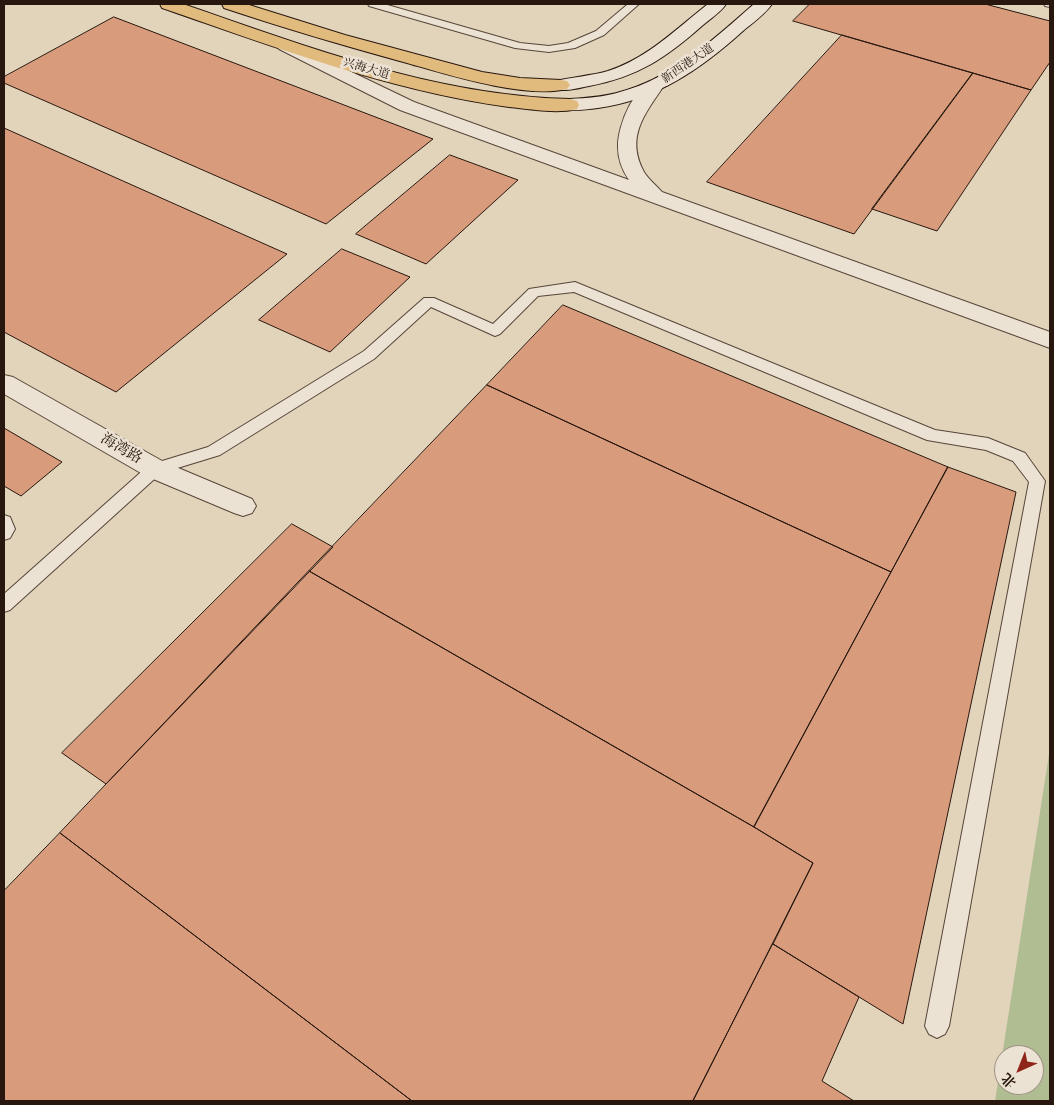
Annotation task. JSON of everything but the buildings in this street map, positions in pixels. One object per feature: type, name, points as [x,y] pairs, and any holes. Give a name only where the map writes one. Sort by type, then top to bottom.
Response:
[{"type":"main road","name":"兴海大道","points":[[168,4],[286,45],[393,77],[473,97],[508,103],[570,105]]},
{"type":"main road","name":"兴海大道","points":[[230,4],[317,33],[477,77],[536,86],[561,85]]},
{"type":"street","name":"新西港大道","points":[[561,85],[605,77],[628,70],[648,60],[718,4]]},
{"type":"street","name":"新西港大道","points":[[570,105],[630,95],[654,86],[680,72],[704,55],[764,4]]},
{"type":"street","points":[[286,45],[407,106],[1050,340]]},
{"type":"street","points":[[654,86],[634,112],[627,141],[629,158],[635,173],[655,196]]},
{"type":"street","name":"海湾路","points":[[4,383],[155,469],[243,506]]},
{"type":"lane","points":[[373,4],[518,46],[543,49],[571,46],[590,38],[600,33],[634,4]]},
{"type":"lane","points":[[4,604],[155,469],[214,451],[369,354],[429,301],[495,331],[534,292],[575,287],[933,436],[988,444],[1019,457],[1037,481],[937,1026]]},
{"type":"lane","points":[[4,522],[6,529],[4,533]]},
{"type":"green space","points":[[1050,748],[1050,1101],[995,1101],[996,1095],[1044,1095],[1044,1045],[1004,1045]]}]
